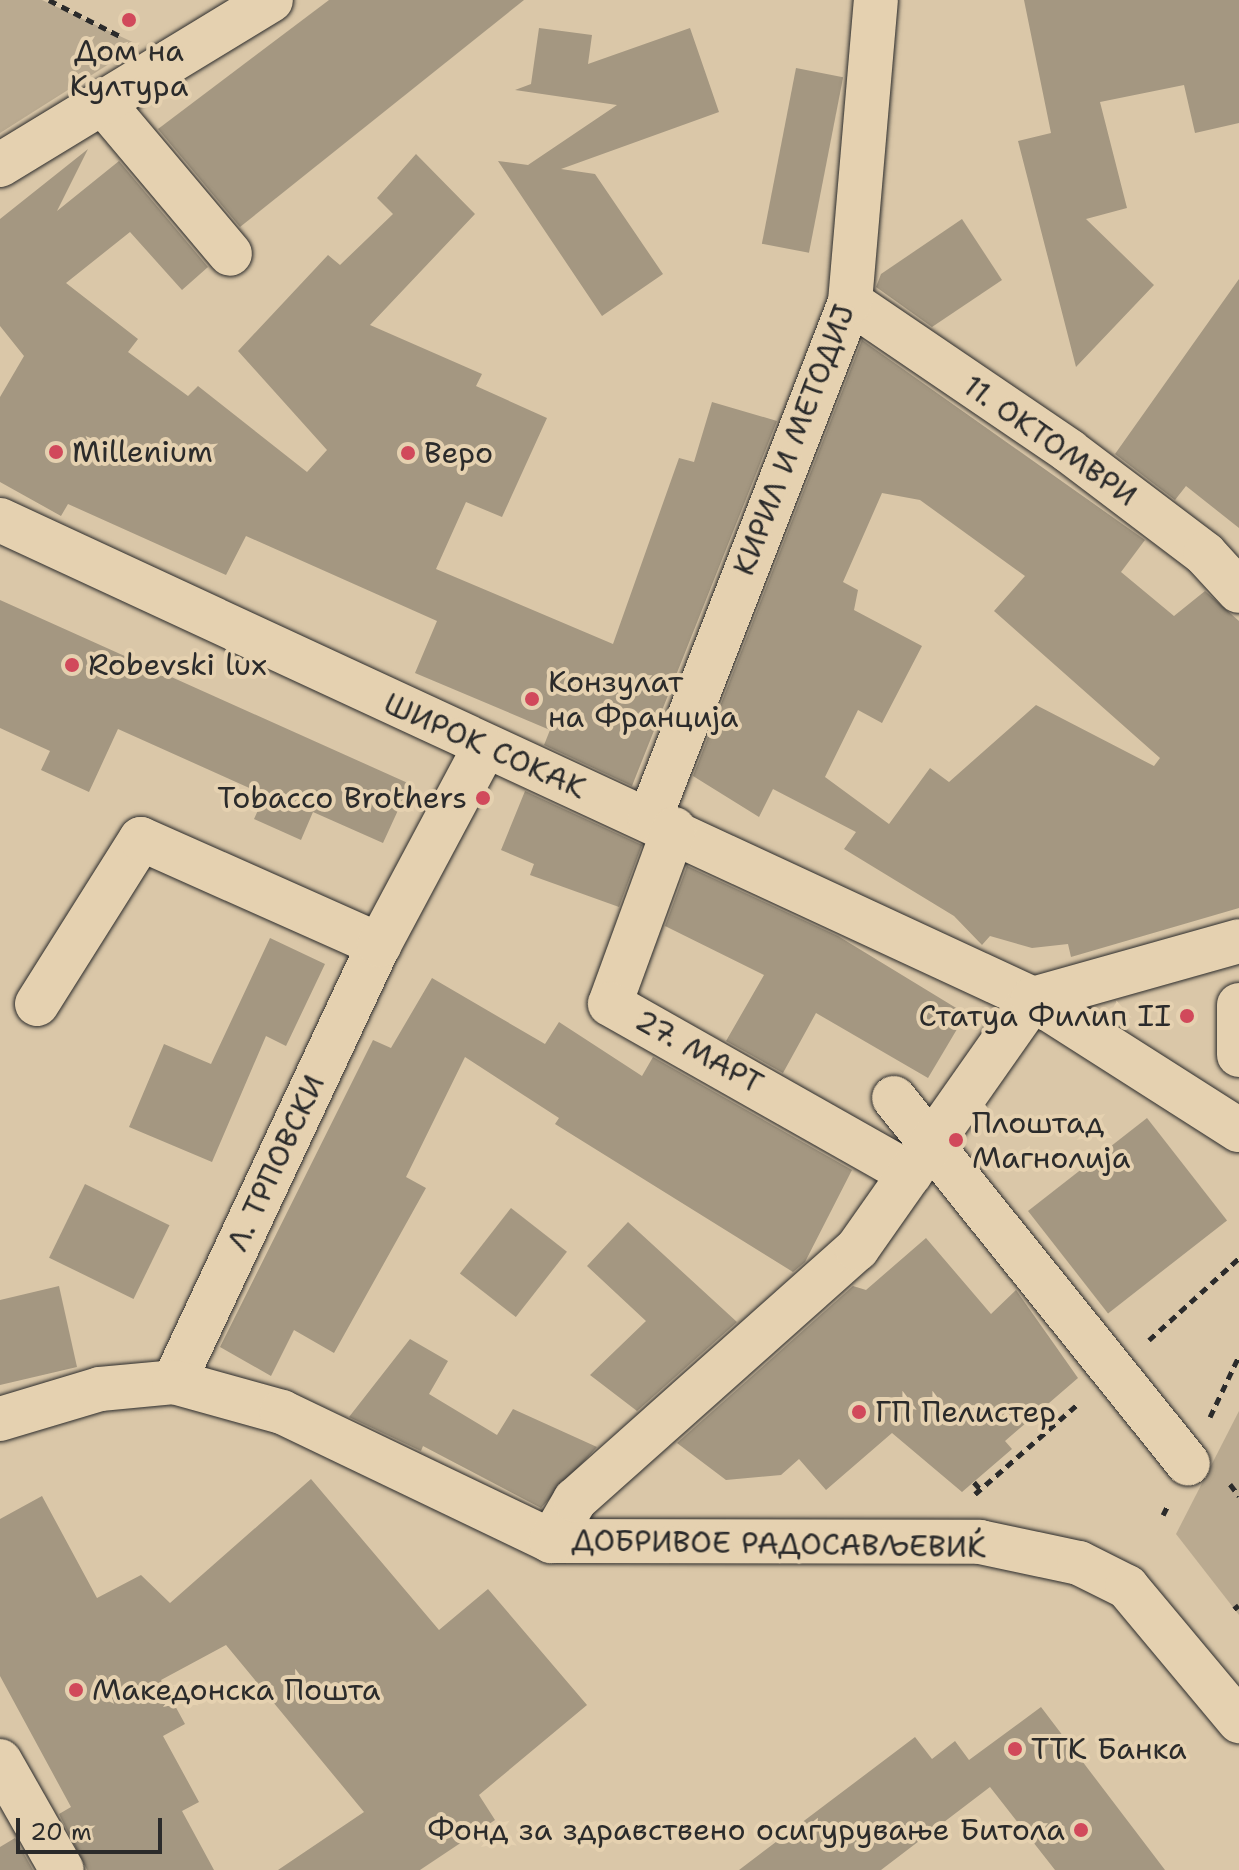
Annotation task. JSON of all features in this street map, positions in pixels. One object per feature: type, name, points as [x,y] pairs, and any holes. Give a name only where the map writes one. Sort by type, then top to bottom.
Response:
[{"type":"street","points":[[0,165],[271,0]]},
{"type":"street","name":"КИРИЛ И МЕТОДИЈ","points":[[662,823],[850,302],[876,0]]},
{"type":"street","points":[[103,103],[230,254]]},
{"type":"street","name":"11. ОКТОМВРИ","points":[[850,302],[1069,451],[1205,554],[1239,591]]},
{"type":"street","name":"ШИРОК СОКАК","points":[[0,520],[484,748],[662,823],[1033,999],[1238,1127]]},
{"type":"street","name":"Л. ТРПОВСКИ","points":[[174,1382],[379,945],[484,748]]},
{"type":"street","name":"27. МАРТ","points":[[662,823],[610,1004],[866,1146],[920,1160]]},
{"type":"street","points":[[37,1004],[141,839],[379,945]]},
{"type":"street","points":[[551,1541],[575,1500],[857,1249],[1033,999],[1239,941]]},
{"type":"street","points":[[1239,1005],[1239,1055]]},
{"type":"street","points":[[894,1098],[920,1160],[1112,1374],[1196,1446]]},
{"type":"street","name":"ДОБРИВОЕ РАДОСАВЉЕВИЌ","points":[[0,1419],[100,1389],[174,1382],[282,1412],[551,1541],[980,1542],[1079,1563],[1146,1606],[1239,1721]]},
{"type":"street","points":[[0,1761],[62,1870]]},
{"type":"path","points":[[49,0],[126,39]]},
{"type":"path","points":[[974,1495],[1239,1258]]},
{"type":"path","points":[[1196,1446],[1239,1356]]},
{"type":"path","points":[[974,1482],[980,1489]]},
{"type":"shaded area","points":[[0,0],[42,0],[139,45],[0,133]]},
{"type":"shaded area","points":[[1239,1411],[1239,1615],[1176,1534]]},
{"type":"building","points":[[329,0],[524,0],[240,227],[158,129]]},
{"type":"building","points":[[1024,0],[1239,0],[1239,123],[1195,133],[1184,85],[1100,102],[1127,208],[1086,219],[1154,285],[1076,367],[1018,141],[1051,133]]},
{"type":"building","points":[[539,28],[592,35],[588,64],[690,28],[719,112],[561,169],[595,174],[663,274],[602,316],[498,161],[528,165],[617,105],[515,90],[531,84]]},
{"type":"building","points":[[796,68],[843,77],[809,253],[762,244]]},
{"type":"building","points":[[88,149],[57,211],[119,161],[208,267],[182,290],[130,232],[66,283],[138,339],[128,352],[188,396],[198,386],[307,472],[327,450],[238,351],[328,255],[340,265],[393,214],[377,198],[416,154],[475,214],[370,325],[482,374],[476,386],[547,418],[502,517],[466,502],[436,569],[613,644],[679,458],[694,462],[712,402],[777,421],[632,786],[544,745],[550,730],[415,673],[437,621],[246,536],[226,575],[68,504],[61,516],[0,482],[0,397],[24,356],[0,326],[0,219]]},
{"type":"building","points":[[962,219],[1002,280],[932,327],[876,287],[881,274]]},
{"type":"building","points":[[1239,279],[1239,528],[1186,486],[1175,500],[1115,454]]},
{"type":"building","points":[[862,340],[1145,540],[1121,572],[1174,616],[1205,591],[1239,621],[1239,908],[1071,957],[1068,944],[1032,948],[990,936],[982,945],[954,916],[844,849],[856,832],[773,789],[759,817],[693,776]],"holes":[[[882,493],[920,500],[1025,576],[994,611],[1160,758],[1154,766],[1036,705],[949,782],[930,768],[889,824],[825,777],[858,710],[882,723],[922,646],[854,610],[858,590],[843,582]]]},
{"type":"building","name":"Robevski lux","points":[[0,600],[410,784],[383,843],[313,812],[301,840],[254,819],[265,795],[118,729],[89,792],[41,770],[50,751],[0,728]]},
{"type":"building","points":[[525,791],[642,845],[619,907],[530,875],[534,864],[501,850]]},
{"type":"building","points":[[687,866],[838,936],[966,1014],[928,1078],[816,1013],[783,1073],[726,1041],[764,975],[665,926]]},
{"type":"building","points":[[270,938],[325,964],[286,1046],[266,1036],[212,1162],[129,1127],[164,1044],[211,1064]]},
{"type":"building","points":[[432,978],[545,1044],[559,1022],[642,1076],[653,1057],[852,1170],[805,1262],[793,1272],[555,1124],[559,1118],[465,1057],[406,1177],[426,1188],[334,1353],[294,1330],[271,1376],[220,1347],[373,1040],[391,1048]]},
{"type":"building","points":[[1147,1118],[1227,1220],[1108,1313],[1028,1211]]},
{"type":"building","points":[[85,1184],[169,1225],[134,1299],[49,1258]]},
{"type":"building","points":[[511,1208],[567,1252],[516,1317],[460,1273]]},
{"type":"building","points":[[628,1222],[737,1322],[637,1411],[590,1375],[646,1321],[587,1266]]},
{"type":"building","name":"ГП Пелистер","points":[[926,1238],[991,1314],[1016,1290],[1078,1378],[1005,1441],[1012,1449],[962,1492],[892,1433],[826,1490],[799,1459],[781,1475],[726,1480],[677,1443],[853,1286],[866,1290]]},
{"type":"building","points":[[59,1286],[77,1367],[0,1385],[0,1300]]},
{"type":"building","points":[[410,1339],[448,1361],[429,1394],[497,1435],[513,1409],[597,1447],[541,1508],[423,1446],[421,1451],[349,1417]]},
{"type":"building","points":[[311,1479],[439,1630],[488,1589],[587,1705],[479,1795],[495,1820],[420,1870],[278,1870],[364,1812],[226,1645],[161,1680],[185,1724],[163,1736],[199,1802],[182,1811],[214,1870],[87,1870],[59,1814],[71,1807],[0,1676],[0,1519],[42,1496],[97,1598],[141,1575],[170,1603]]},
{"type":"building","points":[[1041,1707],[1165,1870],[1055,1870],[990,1787],[881,1870],[739,1870],[915,1737],[932,1759],[955,1741],[969,1760]]},
{"type":"building","points":[[15,1838],[33,1870],[0,1870],[0,1847]]},
{"type":"place","name":"Дом на Култура","points":[[129,20]]},
{"type":"place","name":"Millenium","points":[[56,452]]},
{"type":"place","name":"Веро","points":[[408,453]]},
{"type":"place","name":"Robevski lux","points":[[72,665]]},
{"type":"place","name":"Конзулат на Франција","points":[[532,699]]},
{"type":"place","name":"Tobacco Brothers","points":[[483,798]]},
{"type":"place","name":"Статуа Филип II","points":[[1187,1016]]},
{"type":"place","name":"Плоштад Магнолија","points":[[956,1140]]},
{"type":"place","name":"ГП Пелистер","points":[[859,1412]]},
{"type":"place","name":"Македонска Пошта","points":[[76,1690]]},
{"type":"place","name":"ТТК Банка","points":[[1015,1749]]},
{"type":"place","name":"Фонд за здравствено осигурување Битола","points":[[1081,1830]]}]
